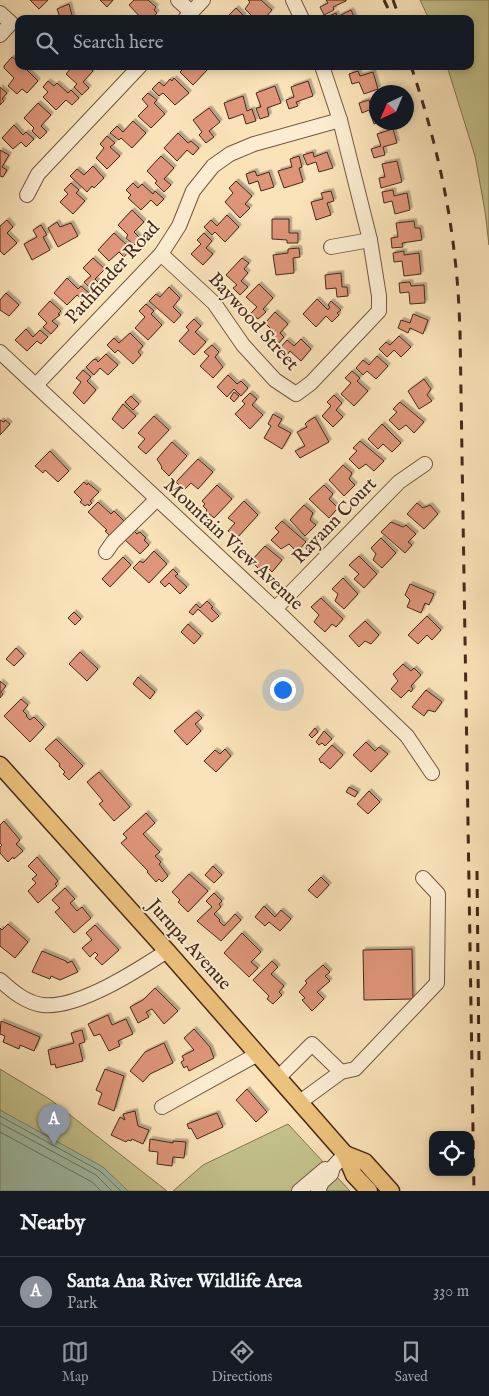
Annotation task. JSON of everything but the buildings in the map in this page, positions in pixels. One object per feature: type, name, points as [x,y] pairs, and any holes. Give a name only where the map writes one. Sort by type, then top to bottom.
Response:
[{"type":"main road","name":"Jurupa Avenue","points":[[0,765],[168,951],[345,1154],[354,1175],[368,1191]]},
{"type":"main road","name":"Jurupa Avenue","points":[[345,1154],[365,1162],[391,1191]]},
{"type":"street","points":[[178,0],[188,15],[204,0]]},
{"type":"street","points":[[293,0],[300,15]]},
{"type":"street","points":[[0,13],[11,24],[0,35]]},
{"type":"street","points":[[27,195],[38,174],[136,70]]},
{"type":"street","points":[[323,70],[340,120],[370,240],[331,247]]},
{"type":"street","name":"Pathfinder Road","points":[[36,385],[161,254],[179,226],[193,191],[212,166],[230,154],[254,144],[340,120]]},
{"type":"street","name":"Baywood Street","points":[[161,254],[214,303],[244,345],[275,380],[296,394],[311,383],[379,311],[379,296],[370,240]]},
{"type":"street","name":"Mountain View Avenue","points":[[0,352],[407,736],[432,773]]},
{"type":"street","name":"Rayann Court","points":[[275,610],[399,482],[425,464]]},
{"type":"street","points":[[106,552],[113,542],[157,499]]},
{"type":"street","points":[[300,1102],[341,1072],[355,1069],[437,983],[438,894],[423,878]]},
{"type":"street","points":[[0,980],[17,995],[42,1005],[64,1005],[126,978],[168,951]]},
{"type":"street","points":[[278,1077],[312,1044],[341,1072]]},
{"type":"street","points":[[162,1107],[258,1054]]},
{"type":"street","points":[[318,1191],[322,1182],[331,1174],[333,1167],[345,1154]]},
{"type":"street","points":[[299,1191],[326,1168],[333,1167]]},
{"type":"shaded area","points":[[420,0],[489,0],[489,245],[475,156],[448,70],[474,70],[474,15],[427,15]]},
{"type":"shaded area","points":[[0,1069],[51,1100],[167,1191],[0,1191]]},
{"type":"shaded area","points":[[288,1124],[350,1191],[173,1191],[203,1165]]},
{"type":"water","points":[[0,1110],[103,1167],[128,1191],[0,1191]]},
{"type":"railway","points":[[384,0],[391,15]]},
{"type":"railway","points":[[393,0],[399,15]]},
{"type":"railway","points":[[412,70],[426,113],[444,185],[452,234],[459,304],[474,1191]]},
{"type":"railway","points":[[477,871],[479,1063]]},
{"type":"place","name":"Santa Ana River Wildlife Area","points":[[54,1145]]}]
